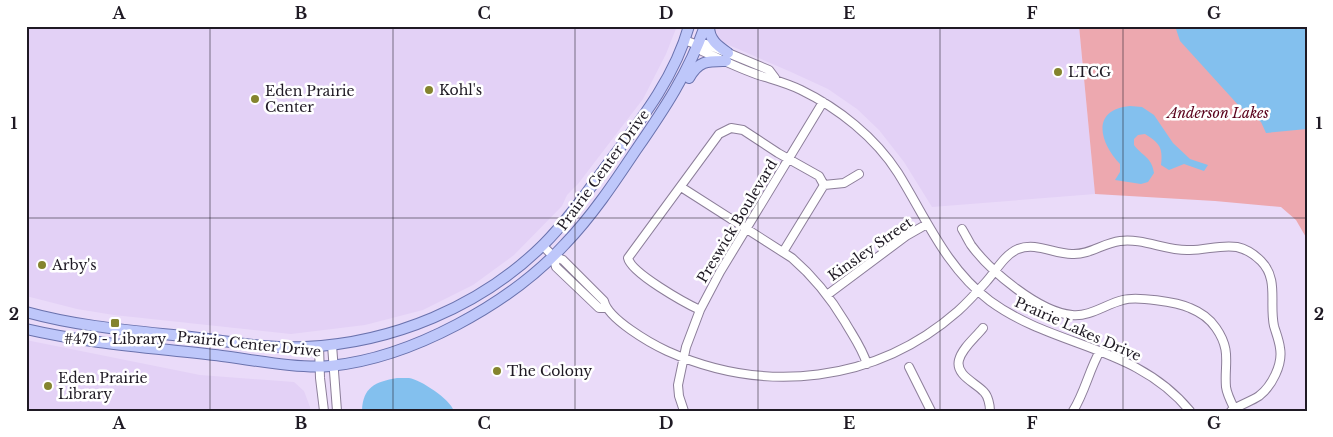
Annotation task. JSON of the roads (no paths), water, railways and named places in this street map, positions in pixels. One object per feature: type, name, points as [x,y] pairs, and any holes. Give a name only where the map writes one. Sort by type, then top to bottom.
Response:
[{"type":"main road","name":"Prairie Center Drive","points":[[26,312],[54,320],[290,347],[332,345],[388,334],[438,316],[475,297],[512,272],[542,246],[566,219],[644,116],[662,86],[689,26]]},
{"type":"main road","name":"Prairie Center Drive","points":[[26,329],[70,338],[319,367],[364,360],[392,353],[452,326],[502,297],[565,245],[594,210],[654,124],[684,77],[705,26]]},
{"type":"main road","points":[[654,124],[677,99],[696,68],[706,62],[727,57],[714,42],[710,26]]},
{"type":"street","name":"Prairie Lakes Drive","points":[[684,40],[698,45],[702,51],[727,57],[766,77],[775,78],[801,90],[844,116],[864,133],[897,172],[949,258],[978,290],[1009,313],[1029,324],[1125,361],[1147,372],[1167,387],[1190,411]]},
{"type":"street","name":"Preswick Boulevard","points":[[684,411],[678,385],[684,358],[700,310],[720,272],[823,102]]},
{"type":"street","points":[[700,310],[652,282],[629,260],[629,255],[682,187],[719,134],[731,128],[743,130],[819,176],[824,185]]},
{"type":"street","points":[[824,185],[847,182],[860,174]]},
{"type":"street","points":[[783,252],[824,185]]},
{"type":"street","points":[[682,187],[783,252],[805,269],[836,306],[858,342],[867,364]]},
{"type":"street","name":"Kinsley Street","points":[[827,295],[906,236],[928,224]]},
{"type":"street","points":[[542,246],[553,256],[556,267],[598,308],[606,308],[640,336],[662,349],[710,367],[735,373],[778,377],[814,376],[841,371],[867,364],[917,341],[942,324],[978,290],[996,270],[1008,256],[1015,250],[1024,247],[1082,254],[1119,241],[1130,240],[1168,249],[1186,250],[1229,246],[1241,248],[1252,253],[1261,261],[1268,270],[1272,282],[1273,323],[1280,348],[1280,358],[1273,378],[1260,395],[1232,410],[1226,388],[1228,361],[1222,338],[1216,328],[1199,312],[1188,307],[1138,298],[1113,302],[1083,315],[1064,314],[1036,302],[996,270],[970,244],[962,228]]},
{"type":"street","points":[[983,328],[962,354],[959,364],[960,369],[972,384],[985,393],[990,411]]},
{"type":"street","points":[[332,345],[336,411]]},
{"type":"street","points":[[319,346],[319,367],[324,411]]},
{"type":"street","points":[[1073,411],[1081,397],[1095,359],[1100,351]]},
{"type":"street","points":[[909,367],[931,411]]},
{"type":"water","points":[[1175,26],[1307,26],[1307,129],[1266,133],[1261,122],[1240,107],[1180,41]]},
{"type":"water","points":[[1130,106],[1142,107],[1154,115],[1173,143],[1190,159],[1208,165],[1204,171],[1184,164],[1169,170],[1161,165],[1161,150],[1154,140],[1145,134],[1138,135],[1134,139],[1134,145],[1149,160],[1154,173],[1148,182],[1141,184],[1115,180],[1120,172],[1120,164],[1108,147],[1102,129],[1104,121],[1109,114],[1117,109]]},
{"type":"water","points":[[409,378],[427,386],[447,401],[454,411],[362,411],[365,396],[372,387],[382,381]]},
{"type":"place","name":"LTCG","points":[[1058,72]]},
{"type":"place","name":"Kohl's","points":[[429,90]]},
{"type":"place","name":"Eden Prairie Center","points":[[255,99]]},
{"type":"place","name":"Arby's","points":[[42,265]]},
{"type":"place","name":"#479 - Library","points":[[115,323]]},
{"type":"place","name":"The Colony","points":[[497,371]]},
{"type":"place","name":"Eden Prairie Library","points":[[48,386]]},
{"type":"park label","name":"Anderson Lakes","points":[[1218,113]]}]
